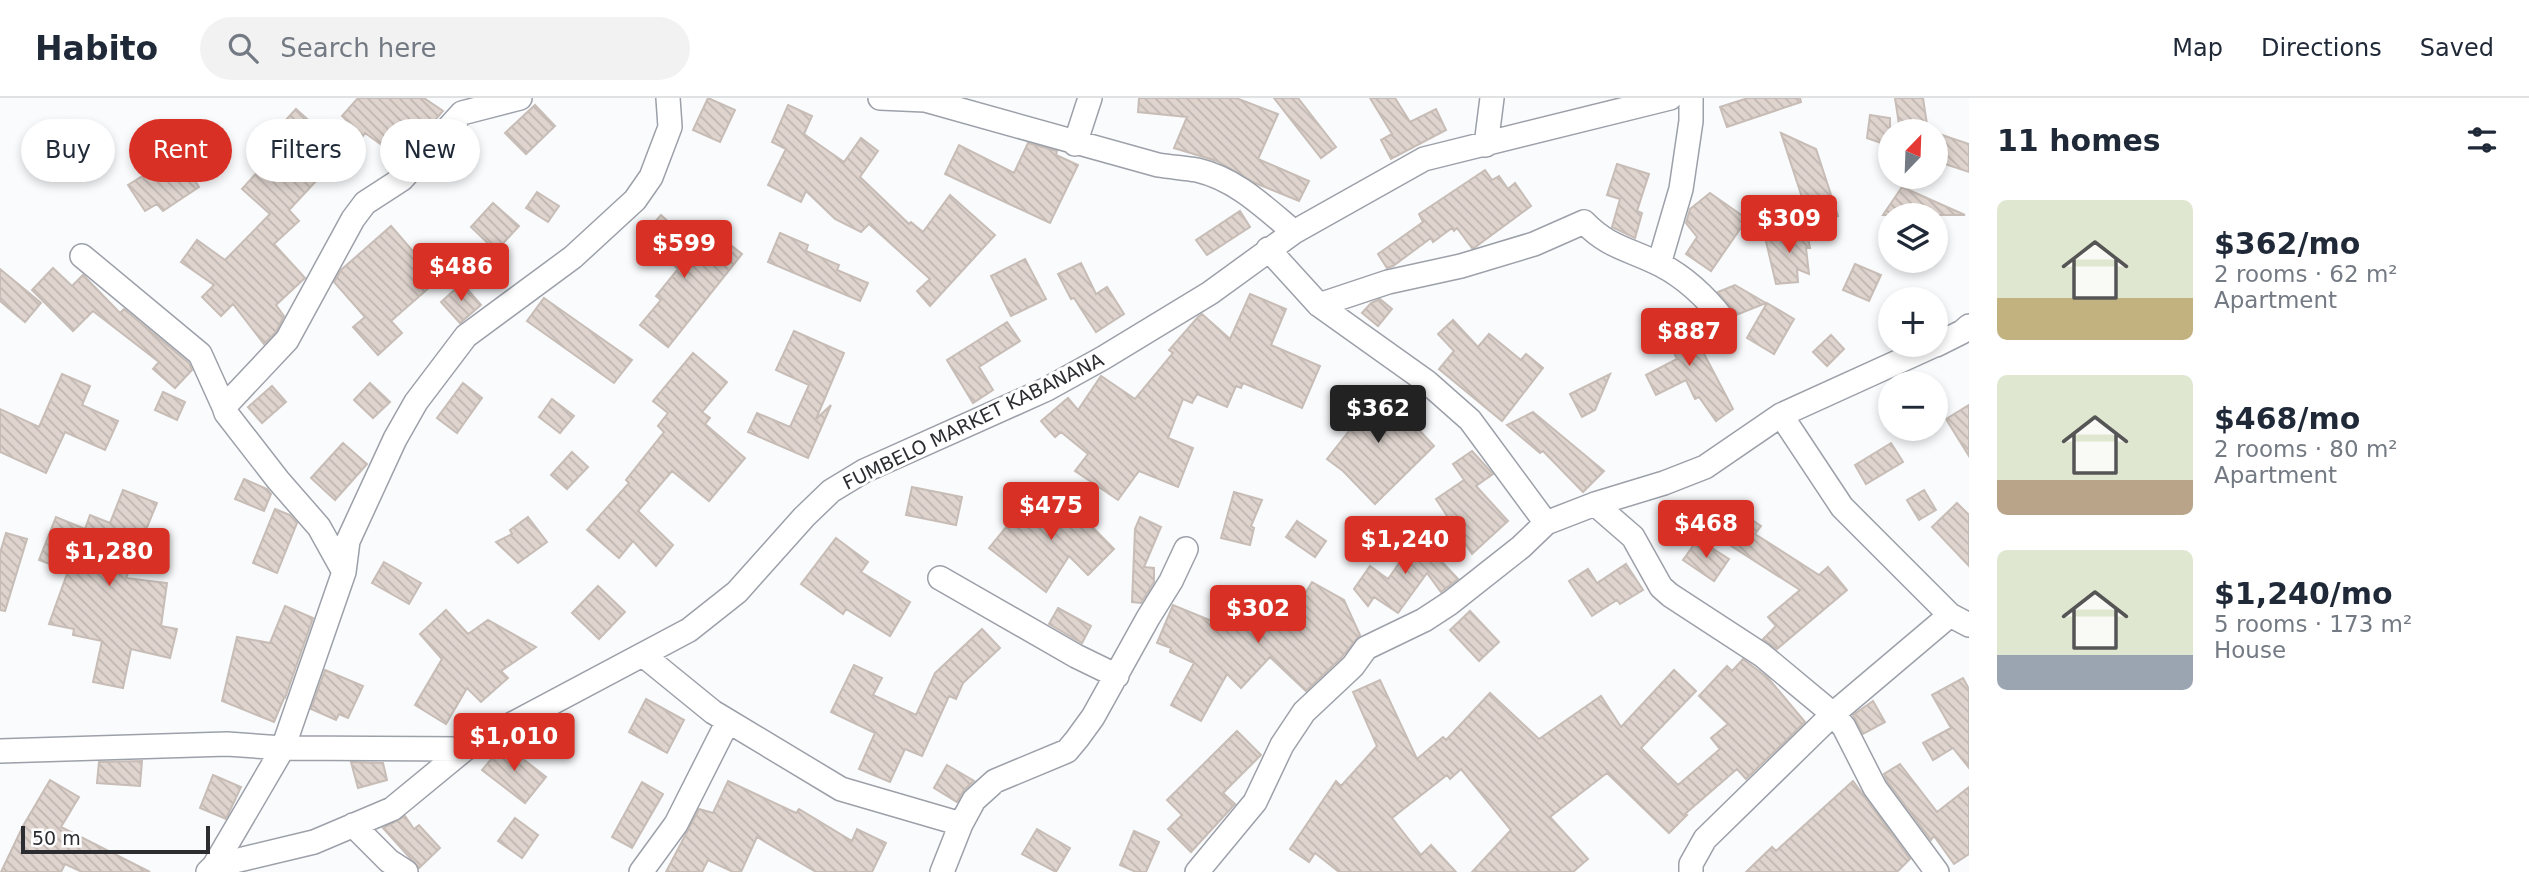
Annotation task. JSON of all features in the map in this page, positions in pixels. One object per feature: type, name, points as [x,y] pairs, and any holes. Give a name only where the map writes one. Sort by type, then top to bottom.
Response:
[{"type":"street","points":[[224,407],[287,340],[353,219],[365,203],[402,179],[462,113],[520,98]]},
{"type":"street","points":[[211,869],[283,748],[344,572],[348,541],[395,439],[416,402],[466,335],[573,257],[635,200],[651,177],[670,127],[668,98]]},
{"type":"street","points":[[880,98],[916,98],[1075,144],[1158,165],[1197,170],[1248,194],[1294,232]]},
{"type":"street","points":[[1075,144],[1090,98]]},
{"type":"street","points":[[1486,145],[1492,98]]},
{"type":"street","name":"FUMBELO MARKET KABANANA","points":[[211,869],[314,842],[392,809],[465,750],[689,630],[737,592],[831,491],[864,471],[1035,394],[1080,370],[1210,293],[1294,232],[1424,159],[1670,98]]},
{"type":"street","points":[[1659,264],[1681,189],[1691,121],[1691,98]]},
{"type":"street","points":[[1319,305],[1388,282],[1461,266],[1534,244],[1584,222],[1597,236],[1614,246],[1659,264],[1682,277],[1705,296],[1723,319]]},
{"type":"street","points":[[1268,249],[1319,305],[1427,382],[1470,420],[1546,523]]},
{"type":"street","points":[[82,256],[200,354],[226,413],[319,527],[344,572]]},
{"type":"street","points":[[1948,339],[1969,326]]},
{"type":"street","points":[[1197,872],[1255,802],[1282,745],[1298,720],[1353,666],[1366,648],[1424,620],[1450,603],[1521,547],[1546,523],[1595,503],[1664,483],[1705,467],[1781,415],[1909,357]]},
{"type":"street","points":[[1691,872],[1705,839],[1833,714],[1960,620],[1842,507],[1781,415]]},
{"type":"street","points":[[1595,503],[1633,537],[1661,587],[1670,595],[1772,663],[1833,714],[1844,727],[1875,788],[1937,872]]},
{"type":"street","points":[[942,872],[961,824],[974,800],[995,781],[1067,751],[1093,717],[1161,595],[1171,582],[1186,549]]},
{"type":"street","points":[[940,578],[1116,676]]},
{"type":"street","points":[[643,655],[713,712],[841,789],[961,824]]},
{"type":"street","points":[[641,872],[676,824],[728,721]]},
{"type":"street","points":[[0,751],[227,744],[283,748],[465,750]]},
{"type":"street","points":[[353,825],[389,861],[406,872]]},
{"type":"building","points":[[358,98],[424,98],[443,111],[436,119],[380,119],[380,144],[366,134],[366,119],[345,119],[342,116]]},
{"type":"building","points":[[708,98],[735,110],[720,142],[693,130]]},
{"type":"building","points":[[1139,98],[1236,98],[1278,114],[1258,159],[1309,181],[1299,201],[1255,183],[1217,161],[1174,148],[1187,117],[1138,112]]},
{"type":"building","points":[[1274,98],[1298,98],[1336,147],[1321,158]]},
{"type":"building","points":[[1370,98],[1395,98],[1410,122],[1436,109],[1446,130],[1391,159],[1381,140],[1392,134]]},
{"type":"building","points":[[1748,98],[1800,98],[1801,102],[1727,127],[1720,107]]},
{"type":"building","points":[[1895,98],[1923,98],[1926,119],[1898,119]]},
{"type":"building","points":[[535,105],[555,126],[526,154],[505,133]]},
{"type":"building","points":[[788,105],[812,116],[804,134],[844,162],[861,138],[878,151],[860,177],[909,224],[911,222],[923,232],[950,195],[995,235],[930,306],[917,291],[930,279],[869,224],[861,232],[835,219],[806,191],[801,202],[768,185],[786,149],[772,142]]},
{"type":"building","points":[[296,109],[307,119],[287,119]]},
{"type":"building","points":[[1870,115],[1890,118],[1878,119],[1878,142],[1867,138]]},
{"type":"building","points":[[1781,133],[1816,149],[1838,216],[1811,225]]},
{"type":"building","points":[[1948,137],[1969,144],[1969,172],[1948,165]]},
{"type":"building","points":[[1028,143],[1057,151],[1056,155],[1078,165],[1050,223],[945,174],[959,145],[1014,173]]},
{"type":"building","points":[[1617,164],[1649,174],[1637,211],[1642,213],[1635,238],[1612,227],[1620,199],[1607,195]]},
{"type":"building","points":[[1485,170],[1492,180],[1499,176],[1508,189],[1515,183],[1531,206],[1474,248],[1457,228],[1454,231],[1452,228],[1433,242],[1431,238],[1387,268],[1378,254],[1423,222],[1419,214]]},
{"type":"building","points":[[133,182],[196,182],[199,187],[163,211],[157,204],[145,211],[128,185]]},
{"type":"building","points":[[248,182],[315,182],[289,210],[299,221],[274,244],[305,278],[276,305],[284,316],[276,332],[264,344],[233,304],[221,316],[202,297],[214,285],[181,262],[197,240],[225,260],[270,214],[242,189]]},
{"type":"building","points":[[1901,189],[1906,189],[1938,203],[1891,203]]},
{"type":"building","points":[[537,192],[559,206],[548,222],[526,208]]},
{"type":"building","points":[[1710,193],[1747,219],[1711,271],[1686,254],[1697,237],[1686,223],[1690,209]]},
{"type":"building","points":[[493,203],[519,226],[496,251],[471,227]]},
{"type":"building","points":[[1948,207],[1965,215],[1948,215]]},
{"type":"building","points":[[1240,211],[1250,227],[1207,255],[1196,240]]},
{"type":"building","points":[[661,215],[709,259],[724,240],[742,254],[668,347],[640,325],[661,300],[656,296],[678,269],[646,239]]},
{"type":"building","points":[[391,226],[438,280],[391,321],[402,333],[378,355],[353,327],[365,317],[334,282],[341,270]]},
{"type":"building","points":[[1806,228],[1810,248],[1806,248],[1809,274],[1797,269],[1798,282],[1776,284],[1765,237]]},
{"type":"building","points":[[780,233],[808,245],[806,251],[839,265],[837,270],[868,283],[860,301],[768,262]]},
{"type":"building","points":[[1025,259],[1046,299],[1011,316],[991,276]]},
{"type":"building","points":[[1081,263],[1096,294],[1107,287],[1124,314],[1096,332],[1074,298],[1071,299],[1058,274]]},
{"type":"building","points":[[1855,264],[1881,275],[1869,301],[1843,290]]},
{"type":"building","points":[[53,268],[72,286],[83,275],[120,313],[124,309],[189,363],[192,370],[175,388],[153,369],[159,362],[93,311],[73,331],[32,290]]},
{"type":"building","points":[[0,269],[41,303],[25,322],[0,301]]},
{"type":"building","points":[[462,283],[481,305],[460,323],[441,302]]},
{"type":"building","points":[[1735,285],[1766,303],[1736,315],[1718,292]]},
{"type":"building","points":[[1250,294],[1286,309],[1271,345],[1320,366],[1302,408],[1243,383],[1241,388],[1236,386],[1227,407],[1197,394],[1192,403],[1183,399],[1168,438],[1193,448],[1178,487],[1139,471],[1118,500],[1075,471],[1088,454],[1061,432],[1055,437],[1041,421],[1068,398],[1078,410],[1101,376],[1135,399],[1173,353],[1169,350],[1202,314],[1230,339]]},
{"type":"building","points":[[544,298],[632,360],[614,383],[527,321]]},
{"type":"building","points":[[1380,299],[1392,309],[1378,326],[1362,313],[1371,303]]},
{"type":"building","points":[[1767,303],[1794,319],[1774,354],[1747,338]]},
{"type":"building","points":[[1681,310],[1733,409],[1716,421],[1699,397],[1695,399],[1686,380],[1656,395],[1646,375],[1677,359],[1658,322]]},
{"type":"building","points":[[1453,320],[1478,347],[1489,334],[1521,360],[1526,354],[1543,368],[1502,421],[1439,369],[1454,351],[1438,334]]},
{"type":"building","points":[[1007,322],[1020,341],[979,367],[993,390],[973,403],[947,360]]},
{"type":"building","points":[[794,331],[844,353],[816,419],[831,405],[808,458],[748,432],[757,413],[790,427],[809,385],[776,370]]},
{"type":"building","points":[[1831,335],[1844,349],[1827,366],[1813,352]]},
{"type":"building","points":[[693,353],[727,382],[702,412],[710,418],[705,424],[745,458],[709,501],[672,471],[638,511],[673,545],[656,566],[633,541],[619,558],[587,530],[629,483],[626,480],[664,432],[658,426],[668,413],[653,401]]},
{"type":"building","points":[[62,374],[90,386],[82,405],[118,421],[105,450],[65,432],[46,473],[0,452],[0,409],[39,427]]},
{"type":"building","points":[[1610,374],[1595,410],[1582,417],[1570,394]]},
{"type":"building","points":[[370,383],[390,402],[373,418],[354,400]]},
{"type":"building","points":[[463,383],[482,398],[457,433],[437,418]]},
{"type":"building","points":[[272,386],[286,402],[262,423],[248,407]]},
{"type":"building","points":[[1367,386],[1408,418],[1434,446],[1375,504],[1343,471],[1327,459],[1349,431],[1337,422]]},
{"type":"building","points":[[163,392],[185,402],[177,420],[155,410]]},
{"type":"building","points":[[552,399],[574,416],[560,433],[539,417]]},
{"type":"building","points":[[1969,405],[1969,456],[1948,422],[1948,418]]},
{"type":"building","points":[[1533,412],[1604,471],[1583,492],[1543,451],[1540,453],[1507,425]]},
{"type":"building","points":[[343,443],[367,464],[335,500],[311,478]]},
{"type":"building","points":[[1891,443],[1903,462],[1866,484],[1855,465]]},
{"type":"building","points":[[1472,451],[1493,474],[1476,486],[1508,521],[1472,554],[1436,499],[1464,480],[1453,464]]},
{"type":"building","points":[[572,452],[588,467],[567,489],[551,475]]},
{"type":"building","points":[[244,479],[267,489],[271,494],[264,511],[235,499]]},
{"type":"building","points":[[912,487],[962,497],[956,525],[906,515]]},
{"type":"building","points":[[123,490],[157,503],[126,578],[167,583],[161,626],[177,629],[170,658],[131,649],[123,688],[93,682],[102,641],[73,635],[74,629],[49,624],[68,571],[39,560],[56,517],[85,529],[90,515],[110,523]]},
{"type":"building","points":[[1056,490],[1114,549],[1088,575],[1069,556],[1046,592],[989,548],[1007,526],[1009,528]]},
{"type":"building","points":[[1924,490],[1936,510],[1919,520],[1907,500]]},
{"type":"building","points":[[1234,492],[1262,500],[1251,526],[1254,528],[1250,545],[1221,538]]},
{"type":"building","points":[[1957,503],[1969,515],[1969,566],[1932,527]]},
{"type":"building","points":[[275,509],[290,515],[297,523],[277,573],[253,563]]},
{"type":"building","points":[[1743,514],[1761,526],[1755,534],[1819,575],[1828,567],[1847,590],[1777,649],[1763,639],[1776,626],[1768,617],[1800,590],[1725,542]]},
{"type":"building","points":[[528,517],[547,542],[518,563],[496,542],[512,534],[510,530]]},
{"type":"building","points":[[1140,517],[1161,527],[1144,567],[1154,568],[1154,582],[1141,603],[1132,602],[1135,529]]},
{"type":"building","points":[[1297,521],[1326,541],[1315,557],[1286,537]]},
{"type":"building","points":[[1413,531],[1458,579],[1441,592],[1427,573],[1398,613],[1374,597],[1368,606],[1354,589],[1370,566],[1388,579],[1409,549],[1402,540]]},
{"type":"building","points":[[6,533],[27,539],[5,611],[0,610],[0,553]]},
{"type":"building","points":[[836,538],[868,562],[861,572],[910,602],[890,636],[846,609],[843,614],[801,584]]},
{"type":"building","points":[[1698,539],[1729,559],[1714,581],[1683,560]]},
{"type":"building","points":[[384,562],[421,583],[409,604],[372,583]]},
{"type":"building","points":[[1626,564],[1643,590],[1620,604],[1617,600],[1592,616],[1569,581],[1588,569],[1597,583]]},
{"type":"building","points":[[1312,582],[1344,600],[1360,635],[1342,657],[1306,691],[1270,657],[1241,688],[1227,674],[1201,721],[1171,705],[1194,663],[1170,652],[1171,648],[1157,643],[1173,605],[1224,626],[1242,599],[1290,619]]},
{"type":"building","points":[[598,586],[625,612],[599,639],[572,613]]},
{"type":"building","points":[[285,606],[313,618],[274,722],[222,701],[237,637],[270,643]]},
{"type":"building","points":[[1058,608],[1091,626],[1082,643],[1049,624]]},
{"type":"building","points":[[446,610],[468,634],[488,620],[536,647],[501,671],[508,678],[481,702],[467,688],[446,724],[415,705],[442,659],[420,634]]},
{"type":"building","points":[[1470,611],[1499,642],[1479,661],[1450,630]]},
{"type":"building","points":[[982,629],[1000,648],[963,683],[956,699],[949,696],[922,756],[905,749],[890,782],[859,769],[875,733],[831,712],[854,665],[882,678],[873,695],[916,715],[935,673]]},
{"type":"building","points":[[1743,659],[1768,678],[1805,722],[1746,779],[1737,769],[1685,814],[1687,815],[1669,833],[1607,773],[1550,817],[1588,859],[1573,872],[1472,872],[1511,830],[1461,769],[1450,779],[1447,775],[1392,818],[1421,855],[1431,845],[1456,872],[1339,872],[1315,853],[1309,862],[1290,849],[1336,781],[1341,786],[1377,746],[1353,692],[1380,680],[1417,759],[1443,737],[1446,740],[1490,693],[1539,739],[1601,696],[1621,727],[1674,670],[1696,691],[1641,748],[1678,785],[1720,749],[1711,738],[1728,724],[1699,696],[1727,666],[1732,671]]},
{"type":"building","points":[[325,670],[363,686],[348,718],[339,714],[336,720],[311,709]]},
{"type":"building","points":[[1963,678],[1969,689],[1969,768],[1953,748],[1933,760],[1923,743],[1951,728],[1932,695]]},
{"type":"building","points":[[646,699],[684,720],[667,753],[629,732]]},
{"type":"building","points":[[1873,701],[1885,722],[1863,734],[1853,715]]},
{"type":"building","points":[[1237,731],[1261,755],[1223,793],[1235,804],[1191,852],[1168,829],[1182,815],[1167,800]]},
{"type":"building","points":[[504,744],[546,777],[525,803],[482,770]]},
{"type":"building","points":[[142,761],[140,786],[97,783],[99,762]]},
{"type":"building","points":[[351,762],[383,763],[387,780],[358,788]]},
{"type":"building","points":[[1900,764],[1937,812],[1969,787],[1969,854],[1954,864],[1934,836],[1931,840],[1887,781],[1884,774]]},
{"type":"building","points":[[947,765],[974,781],[964,790],[957,802],[934,788]]},
{"type":"building","points":[[213,775],[241,787],[226,819],[200,808]]},
{"type":"building","points":[[50,780],[79,797],[61,827],[150,872],[82,872],[65,864],[61,872],[1,872],[23,826]]},
{"type":"building","points":[[728,781],[796,813],[799,809],[852,841],[857,829],[886,843],[872,872],[816,872],[757,837],[741,872],[733,872],[708,860],[702,872],[666,872],[699,809],[713,813]]},
{"type":"building","points":[[1853,781],[1910,859],[1897,872],[1746,872],[1772,847],[1776,851]]},
{"type":"building","points":[[642,782],[663,794],[632,848],[612,837]]},
{"type":"building","points":[[405,816],[414,829],[419,825],[440,848],[419,868],[383,828]]},
{"type":"building","points":[[515,818],[538,835],[522,858],[498,841]]},
{"type":"building","points":[[1037,829],[1070,848],[1056,872],[1022,854]]},
{"type":"building","points":[[1134,831],[1159,842],[1146,872],[1136,872],[1120,865]]}]
